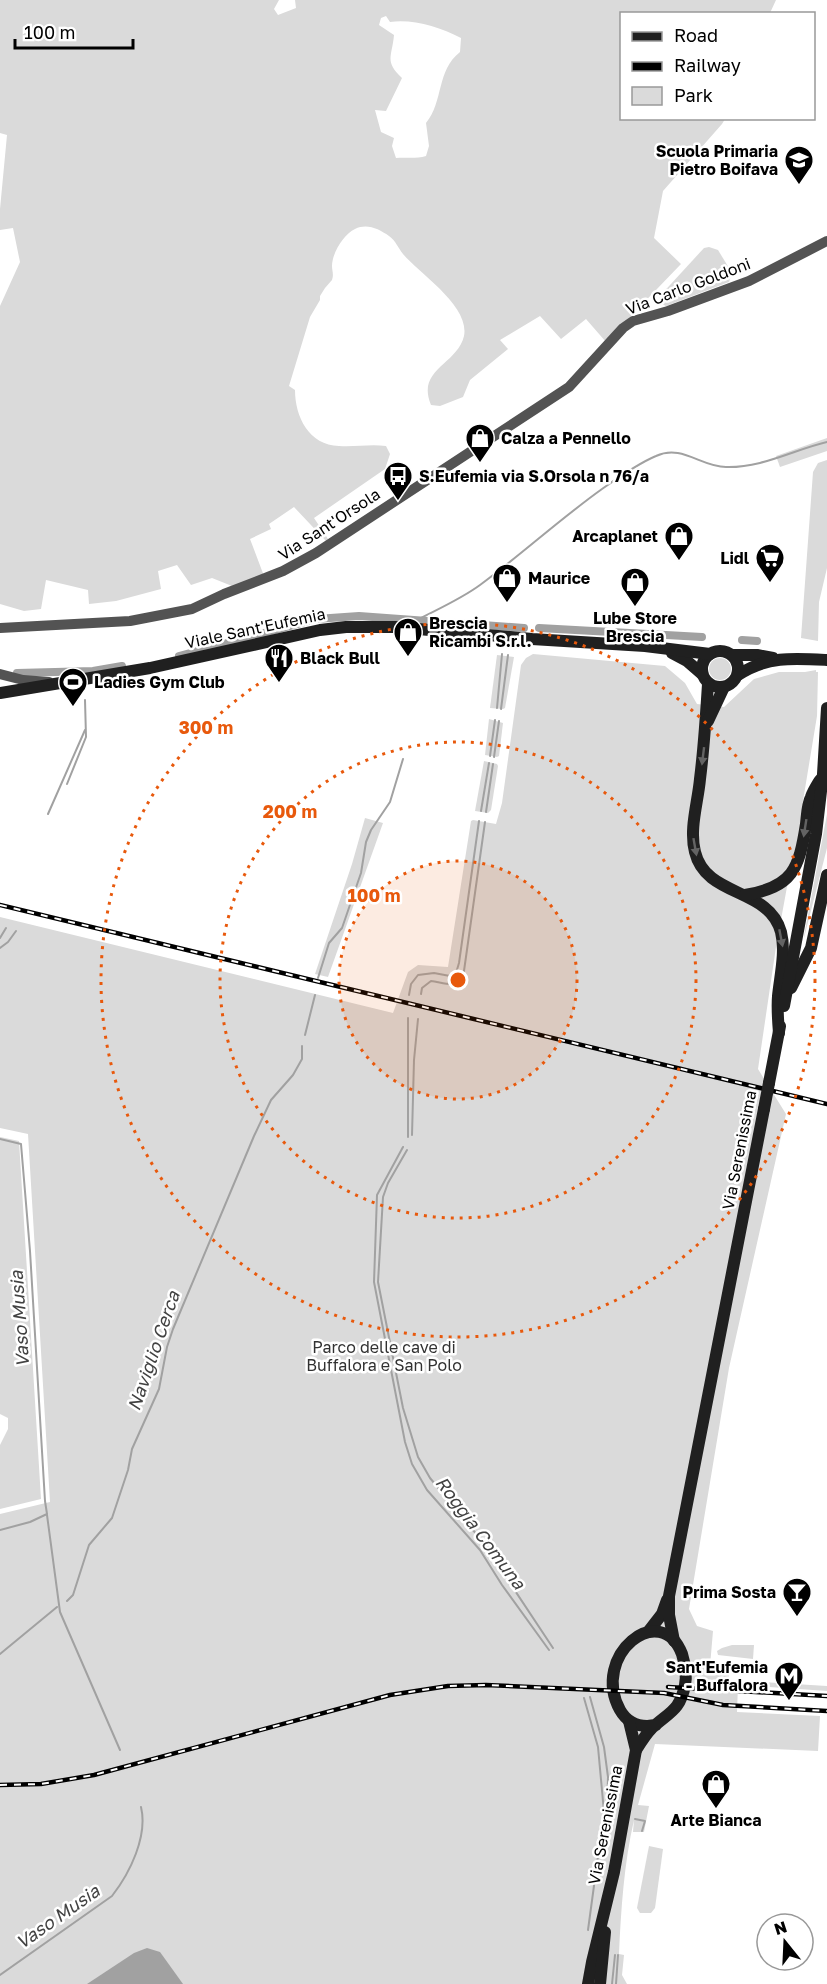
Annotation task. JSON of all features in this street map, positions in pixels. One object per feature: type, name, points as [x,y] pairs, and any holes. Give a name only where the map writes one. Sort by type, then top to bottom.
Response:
[{"type":"main road","name":"Viale Sant'Eufemia","points":[[0,693],[150,668],[320,630],[346,627],[396,627],[710,654]]},
{"type":"main road","name":"Viale Sant'Eufemia","points":[[663,649],[687,661],[705,679]]},
{"type":"main road","points":[[705,679],[716,687],[724,687],[734,682],[738,675],[738,662],[724,651],[710,654],[704,660],[707,722],[693,831],[695,852],[702,867],[712,879],[724,887],[746,895],[771,912],[781,933],[783,947],[778,999],[779,1033]]},
{"type":"main road","points":[[738,675],[754,666],[782,658],[807,652],[827,651]]},
{"type":"main road","points":[[733,656],[757,655],[827,660]]},
{"type":"main road","points":[[707,722],[724,687]]},
{"type":"main road","name":"Via Serenissima","points":[[588,1984],[606,1907],[636,1750],[629,1720],[623,1715],[616,1700],[614,1673],[626,1645],[648,1632],[662,1614],[669,1596],[816,834],[827,708]]},
{"type":"main road","points":[[746,895],[776,887],[795,868],[802,851],[810,798],[823,774]]},
{"type":"main road","points":[[785,999],[811,948],[827,875]]},
{"type":"main road","name":"Via Serenissima","points":[[636,1750],[656,1725],[675,1709],[685,1686],[686,1670],[683,1658],[674,1641],[669,1615],[669,1596]]},
{"type":"main road","points":[[648,1632],[662,1633],[674,1641]]},
{"type":"main road","points":[[629,1720],[642,1726],[656,1725]]},
{"type":"main road","name":"Via Serenissima","points":[[600,1984],[606,1907]]},
{"type":"main road","points":[[592,1962],[595,1974],[593,1984]]},
{"type":"street","name":"Via Carlo Goldoni","points":[[623,328],[633,321],[668,311],[749,281],[827,240]]},
{"type":"street","name":"Via Sant'Orsola","points":[[0,628],[102,624],[160,616],[192,609],[224,594],[283,572],[316,553],[568,387],[623,328]]},
{"type":"street","points":[[0,674],[23,680],[62,683]]},
{"type":"green space","points":[[0,0],[279,0],[274,9],[278,15],[296,8],[295,0],[776,0],[770,12],[620,12],[620,120],[724,120],[663,191],[654,238],[681,264],[606,342],[586,319],[561,339],[540,316],[500,340],[508,349],[470,380],[463,397],[440,406],[431,405],[428,393],[429,383],[433,375],[460,346],[464,336],[464,325],[459,313],[442,291],[403,254],[389,236],[368,227],[359,227],[347,235],[339,244],[334,255],[332,280],[320,296],[310,317],[289,386],[295,390],[301,419],[306,428],[319,441],[339,446],[386,446],[390,454],[385,469],[314,518],[328,539],[326,541],[294,507],[269,524],[271,529],[250,539],[264,576],[232,586],[212,578],[191,585],[177,565],[158,571],[161,589],[116,601],[89,604],[88,590],[46,580],[41,609],[24,611],[0,604],[0,306],[20,262],[13,228],[0,230],[7,135],[0,133]],"holes":[[[386,16],[390,22],[426,25],[461,38],[460,52],[447,68],[436,105],[426,123],[429,146],[426,156],[415,158],[396,158],[392,146],[394,138],[381,132],[375,110],[386,111],[402,78],[396,72],[390,58],[394,35],[379,25],[381,18]]]},
{"type":"green space","points":[[704,248],[718,250],[732,273],[729,282],[666,306],[660,303],[659,297]]},
{"type":"green space","points":[[827,438],[827,451],[780,467],[776,456]]},
{"type":"green space","points":[[827,460],[827,568],[819,602],[818,641],[801,638],[813,472],[818,463]]},
{"type":"green space","name":"Parco delle cave di Buffalora e San Polo","points":[[533,654],[665,666],[685,683],[697,704],[724,707],[754,679],[779,672],[816,670],[818,672],[817,716],[802,807],[800,835],[791,865],[776,947],[758,1069],[786,1114],[729,1368],[689,1609],[697,1626],[713,1631],[710,1666],[729,1669],[729,1680],[827,1686],[827,1691],[738,1685],[737,1712],[820,1716],[818,1751],[655,1744],[638,1805],[649,1806],[644,1832],[633,1832],[634,1820],[625,1870],[619,1954],[624,1955],[622,1975],[627,1984],[0,1984],[0,1514],[50,1502],[28,1134],[0,1128],[0,917],[393,1013],[408,972],[418,965],[448,967],[471,821],[496,824],[502,803],[521,665]]},
{"type":"green space","points":[[497,655],[514,657],[503,709],[490,708]]},
{"type":"green space","points":[[720,658],[728,661],[731,669],[728,677],[720,680],[712,677],[709,669],[712,661]]},
{"type":"green space","points":[[489,719],[503,723],[497,757],[485,755]]},
{"type":"green space","points":[[484,761],[498,766],[491,810],[488,813],[475,811]]},
{"type":"green space","points":[[827,814],[827,848],[804,938],[804,936]]},
{"type":"green space","points":[[365,818],[383,823],[328,977],[315,974],[352,864]]},
{"type":"green space","points":[[0,1137],[19,1141],[41,1499],[0,1509],[0,1445],[8,1429],[8,1418],[0,1414]]},
{"type":"green space","points":[[732,1645],[754,1645],[753,1659],[718,1655],[717,1651]]},
{"type":"green space","points":[[649,1846],[663,1849],[655,1908],[651,1913],[640,1913],[637,1908]]},
{"type":"shaded area","points":[[147,1948],[160,1952],[183,1984],[87,1984],[134,1953]]},
{"type":"waterway","points":[[417,620],[473,590],[602,489],[656,456],[665,453],[683,454],[708,464],[739,467],[765,462],[827,442]]},
{"type":"waterway","points":[[179,656],[316,619],[359,616],[524,628]]},
{"type":"waterway","points":[[539,628],[702,637]]},
{"type":"waterway","points":[[742,640],[757,641]]},
{"type":"waterway","name":"Roggia Comuna","points":[[497,708],[502,654]]},
{"type":"waterway","points":[[501,709],[508,655]]},
{"type":"waterway","points":[[17,673],[93,671],[122,666]]},
{"type":"waterway","name":"Vaso Musia","points":[[67,784],[86,737],[85,700]]},
{"type":"waterway","name":"Roggia Comuna","points":[[490,756],[495,720]]},
{"type":"waterway","points":[[494,757],[499,721]]},
{"type":"waterway","name":"Vaso Musia","points":[[48,814],[85,730]]},
{"type":"waterway","name":"Naviglio Cerca","points":[[318,978],[329,943],[342,928],[361,873],[366,842],[371,830],[390,802],[403,759]]},
{"type":"waterway","name":"Roggia Comuna","points":[[481,811],[489,763]]},
{"type":"waterway","points":[[486,812],[493,764]]},
{"type":"waterway","name":"Roggia Comuna","points":[[409,995],[411,984],[418,975],[434,973],[450,976],[456,973],[479,821]]},
{"type":"waterway","points":[[421,994],[422,988],[431,981],[453,984],[463,978],[485,822]]},
{"type":"waterway","name":"Vaso Musia","points":[[0,938],[6,928]]},
{"type":"waterway","name":"Vaso Musia","points":[[0,948],[16,931]]},
{"type":"waterway","name":"Naviglio Cerca","points":[[305,1035],[315,995]]},
{"type":"waterway","name":"Roggia Comuna","points":[[408,1018],[408,1137]]},
{"type":"waterway","points":[[412,1135],[414,1060],[418,1019]]},
{"type":"waterway","name":"Naviglio Cerca","points":[[67,1601],[73,1595],[89,1545],[112,1518],[128,1470],[132,1449],[159,1389],[173,1329],[254,1136],[271,1100],[293,1075],[302,1059],[302,1046]]},
{"type":"waterway","name":"Vaso Musia","points":[[0,1139],[21,1144],[47,1514],[30,1522],[0,1530]]},
{"type":"waterway","name":"Roggia Comuna","points":[[403,1147],[377,1195],[374,1282],[405,1442],[412,1464],[427,1490],[480,1550],[549,1650]]},
{"type":"waterway","points":[[407,1150],[388,1183],[383,1197],[378,1282],[403,1408],[418,1457],[430,1478],[482,1541],[553,1648]]},
{"type":"waterway","name":"Vaso Musia","points":[[47,1515],[60,1612],[120,1750]]},
{"type":"waterway","name":"Naviglio Cerca","points":[[0,1654],[57,1607]]},
{"type":"waterway","points":[[590,1697],[604,1747],[608,1777],[607,1811]]},
{"type":"waterway","name":"Roggia Comuna","points":[[584,1698],[598,1747],[604,1812],[588,1930]]},
{"type":"waterway","name":"Vaso Musia","points":[[0,1975],[112,1896],[131,1865],[140,1842],[143,1818],[141,1807]]},
{"type":"waterway","points":[[635,1819],[645,1821],[642,1831]]},
{"type":"waterway","name":"Roggia Comuna","points":[[612,1984],[615,1955]]},
{"type":"waterway","name":"Roggia Comuna","points":[[616,1984],[618,1955]]},
{"type":"railway","points":[[0,905],[827,1104]]},
{"type":"railway","points":[[0,1785],[41,1784],[94,1775],[390,1695],[448,1686],[486,1685],[664,1693],[723,1705],[827,1711]]},
{"type":"railway","points":[[668,1687],[827,1696]]},
{"type":"place","name":"Scuola Primaria Pietro Boifava","points":[[799,186]]},
{"type":"place","name":"Calza a Pennello","points":[[480,464]]},
{"type":"place","name":"S.Eufemia via S.Orsola n 76/a","points":[[398,502]]},
{"type":"place","name":"Arcaplanet","points":[[679,562]]},
{"type":"place","name":"Lidl","points":[[770,584]]},
{"type":"place","name":"Maurice","points":[[507,604]]},
{"type":"place","name":"Lube Store Brescia","points":[[635,608]]},
{"type":"place","name":"Brescia Ricambi S.r.l.","points":[[408,658]]},
{"type":"place","name":"Black Bull","points":[[279,684]]},
{"type":"place","name":"Ladies Gym Club","points":[[73,708]]},
{"type":"place","name":"Prima Sosta","points":[[797,1618]]},
{"type":"place","name":"Sant'Eufemia - Buffalora","points":[[789,1702]]},
{"type":"place","name":"Arte Bianca","points":[[716,1810]]}]
